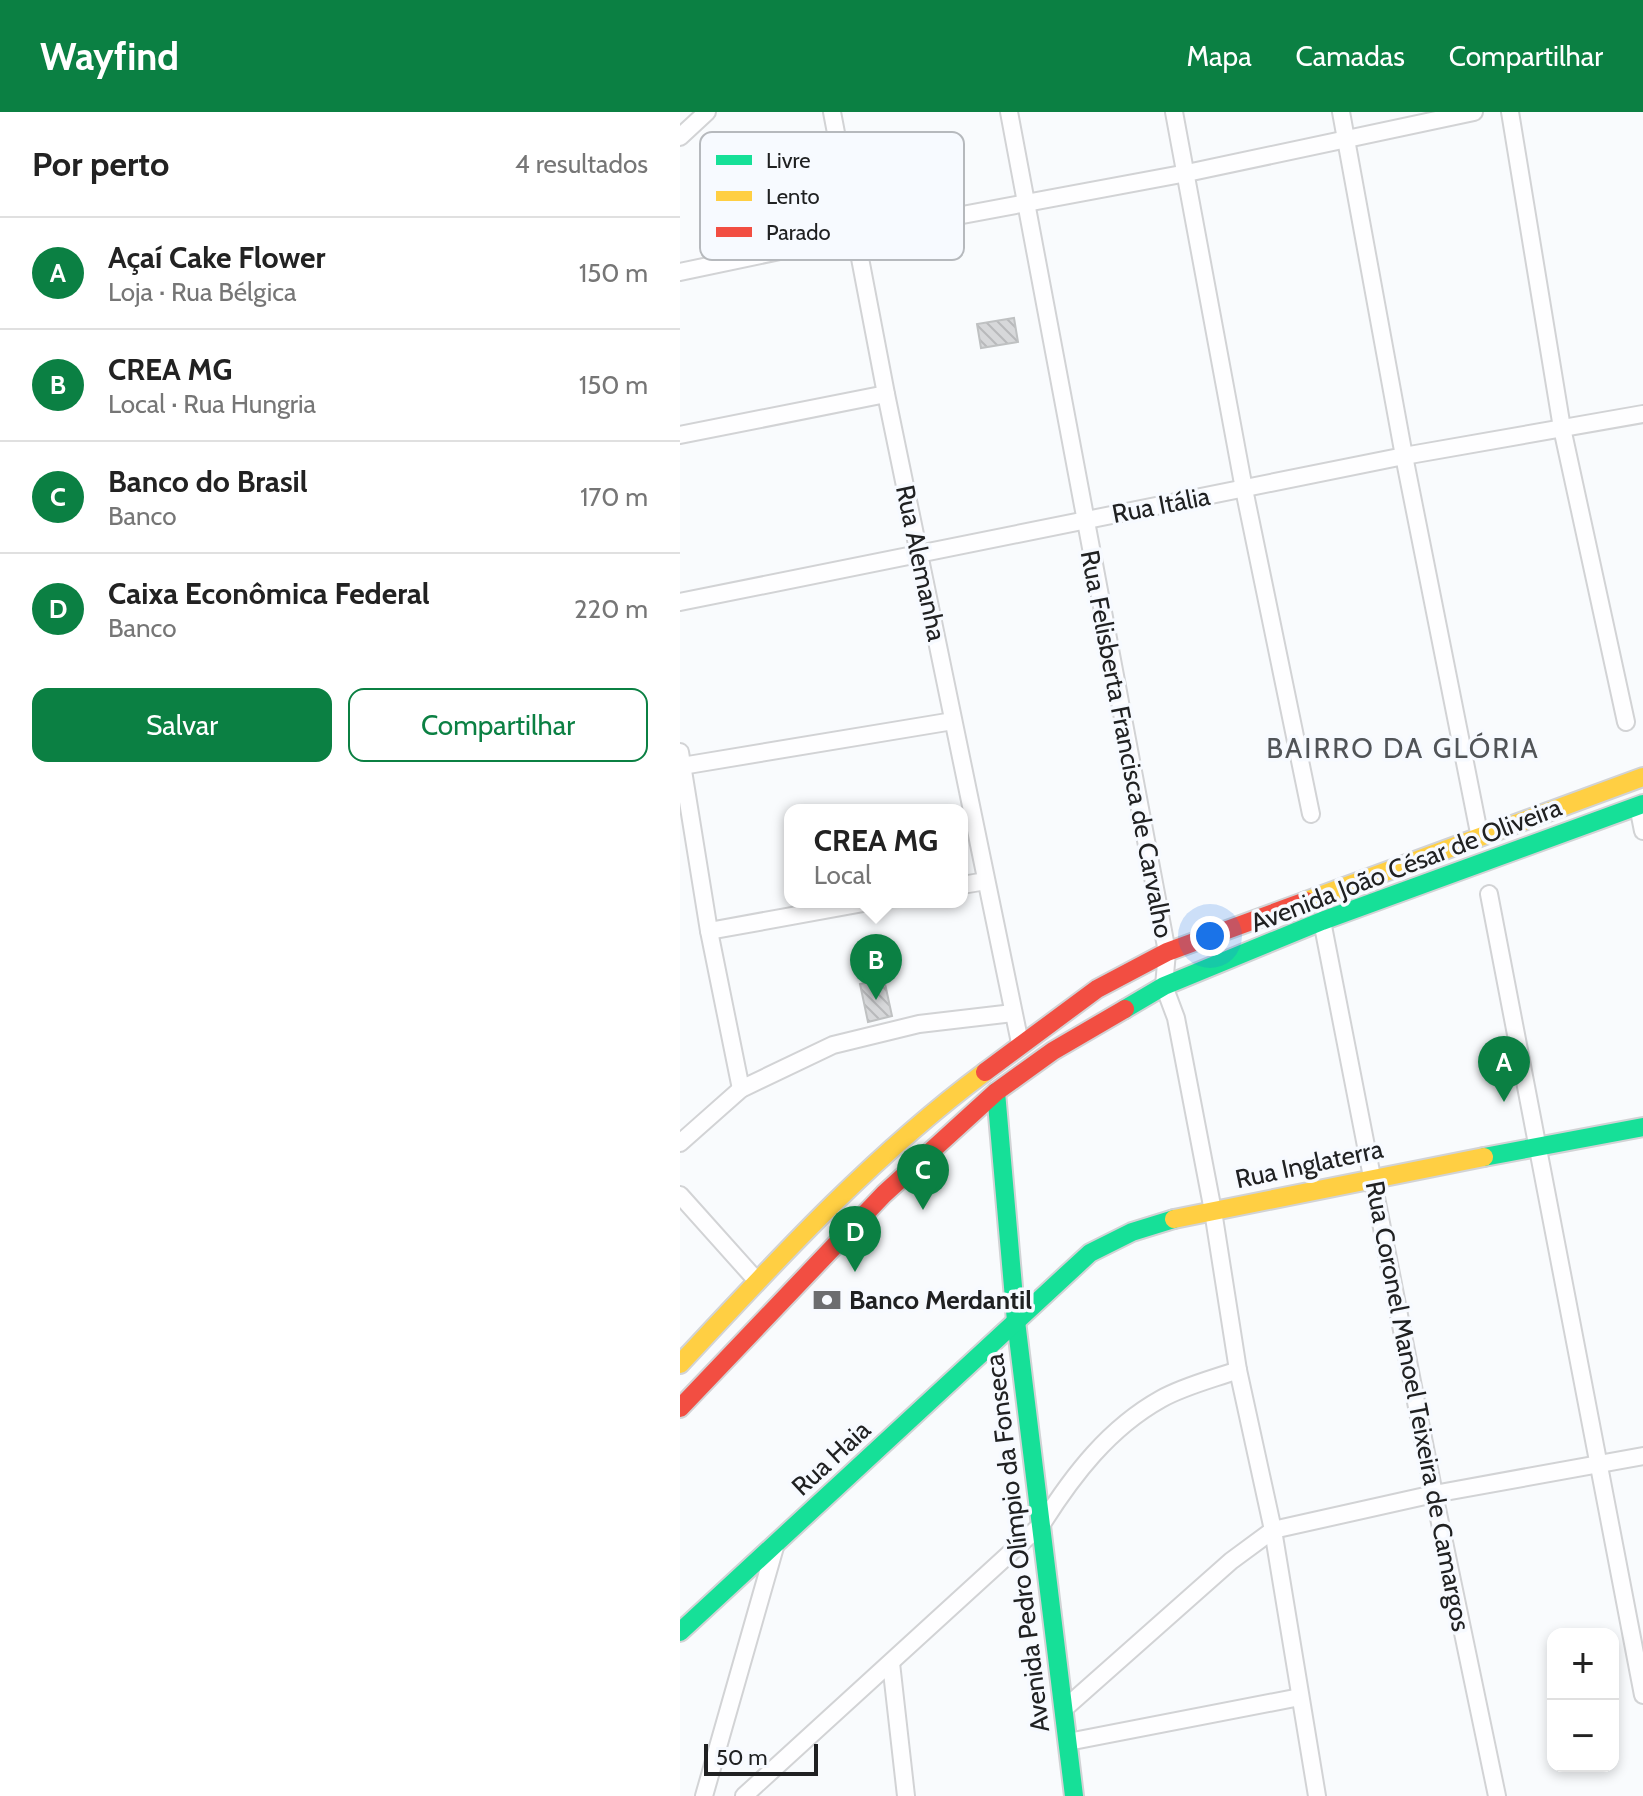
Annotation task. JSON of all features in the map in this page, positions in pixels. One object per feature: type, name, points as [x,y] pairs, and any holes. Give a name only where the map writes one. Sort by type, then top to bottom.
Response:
[{"type":"main road","name":"Avenida João César de Oliveira","points":[[680,1364],[866,1171],[942,1104],[1020,1043],[1097,989],[1167,952],[1643,777]]},
{"type":"main road","name":"Avenida João César de Oliveira","points":[[680,1408],[884,1194],[996,1092],[1053,1051],[1164,986],[1322,921],[1641,805]]},
{"type":"main road","name":"Avenida Pedro Olímpio da Fonseca","points":[[996,1092],[1016,1321],[1068,1742],[1079,1794]]},
{"type":"main road","name":"Rua Inglaterra","points":[[1016,1321],[1090,1253],[1114,1238],[1139,1229],[1372,1177],[1643,1127]]},
{"type":"main road","name":"Rua Haia","points":[[680,1632],[1016,1321]]},
{"type":"main road","points":[[680,1376],[703,1383]]},
{"type":"street","points":[[680,137],[707,112]]},
{"type":"street","name":"Rua Alemanha","points":[[832,112],[836,132]]},
{"type":"street","name":"Rua Felisberta Francisca de Carvalho","points":[[1009,112],[1167,952],[1164,986]]},
{"type":"street","points":[[1174,112],[1244,489],[1311,814]]},
{"type":"street","points":[[1341,112],[1404,456],[1480,838]]},
{"type":"street","points":[[964,215],[1187,173],[1474,112]]},
{"type":"street","points":[[1510,112],[1562,428],[1626,722]]},
{"type":"street","points":[[680,272],[737,260]]},
{"type":"street","name":"Rua Alemanha","points":[[860,260],[1020,1043]]},
{"type":"street","points":[[680,435],[886,394]]},
{"type":"street","name":"Rua Itália","points":[[680,602],[1404,456],[1643,414]]},
{"type":"street","points":[[741,1089],[709,931],[681,759],[953,721]]},
{"type":"street","points":[[1641,805],[1643,831]]},
{"type":"street","points":[[968,884],[986,881]]},
{"type":"street","points":[[1489,894],[1599,1463],[1637,1632],[1643,1695]]},
{"type":"street","points":[[709,931],[836,908]]},
{"type":"street","name":"Rua Coronel Manoel Teixeira de Camargos","points":[[1322,921],[1434,1494],[1497,1796]]},
{"type":"street","points":[[1167,952],[1178,964],[1201,971]]},
{"type":"street","points":[[1164,986],[1176,1018],[1213,1211],[1238,1370],[1273,1530],[1317,1796]]},
{"type":"street","points":[[680,1143],[741,1089],[833,1045],[919,1024],[1013,1013]]},
{"type":"street","points":[[680,1195],[757,1281]]},
{"type":"street","points":[[744,1796],[1042,1524],[1071,1478],[1130,1418],[1164,1397],[1238,1370]]},
{"type":"street","points":[[1064,1709],[1231,1561],[1273,1530],[1434,1494],[1643,1456]]},
{"type":"street","points":[[704,1796],[775,1547]]},
{"type":"street","points":[[891,1663],[906,1796]]},
{"type":"street","points":[[1068,1742],[1300,1697]]},
{"type":"building","points":[[1014,318],[1018,342],[981,348],[977,324]]},
{"type":"building","points":[[884,979],[892,1016],[868,1022],[860,984]]},
{"type":"traffic: fast","points":[[1125,1009],[1164,986],[1322,921],[1643,804]]},
{"type":"traffic: fast","points":[[996,1092],[1016,1321],[1074,1796]]},
{"type":"traffic: fast","points":[[1484,1157],[1643,1127]]},
{"type":"traffic: fast","points":[[680,1632],[1090,1253],[1132,1232],[1174,1219]]},
{"type":"traffic: slow","points":[[1306,901],[1643,777]]},
{"type":"traffic: slow","points":[[680,1364],[864,1174],[943,1104],[985,1072]]},
{"type":"traffic: slow","points":[[1174,1219],[1484,1157]]},
{"type":"traffic: jam","points":[[985,1072],[1097,989],[1167,952],[1306,901]]},
{"type":"traffic: jam","points":[[680,1408],[884,1194],[996,1092],[1053,1051],[1125,1009]]},
{"type":"place","name":"CREA MG","points":[[876,1000]]},
{"type":"place","name":"Açaí Cake Flower","points":[[1504,1102]]},
{"type":"place","name":"Banco do Brasil","points":[[923,1210]]},
{"type":"place","name":"Caixa Econômica Federal","points":[[855,1272]]},
{"type":"place","name":"Banco Merdantil","points":[[827,1300]]},
{"type":"district","name":"BAIRRO DA GLÓRIA","points":[[1403,748]]}]
